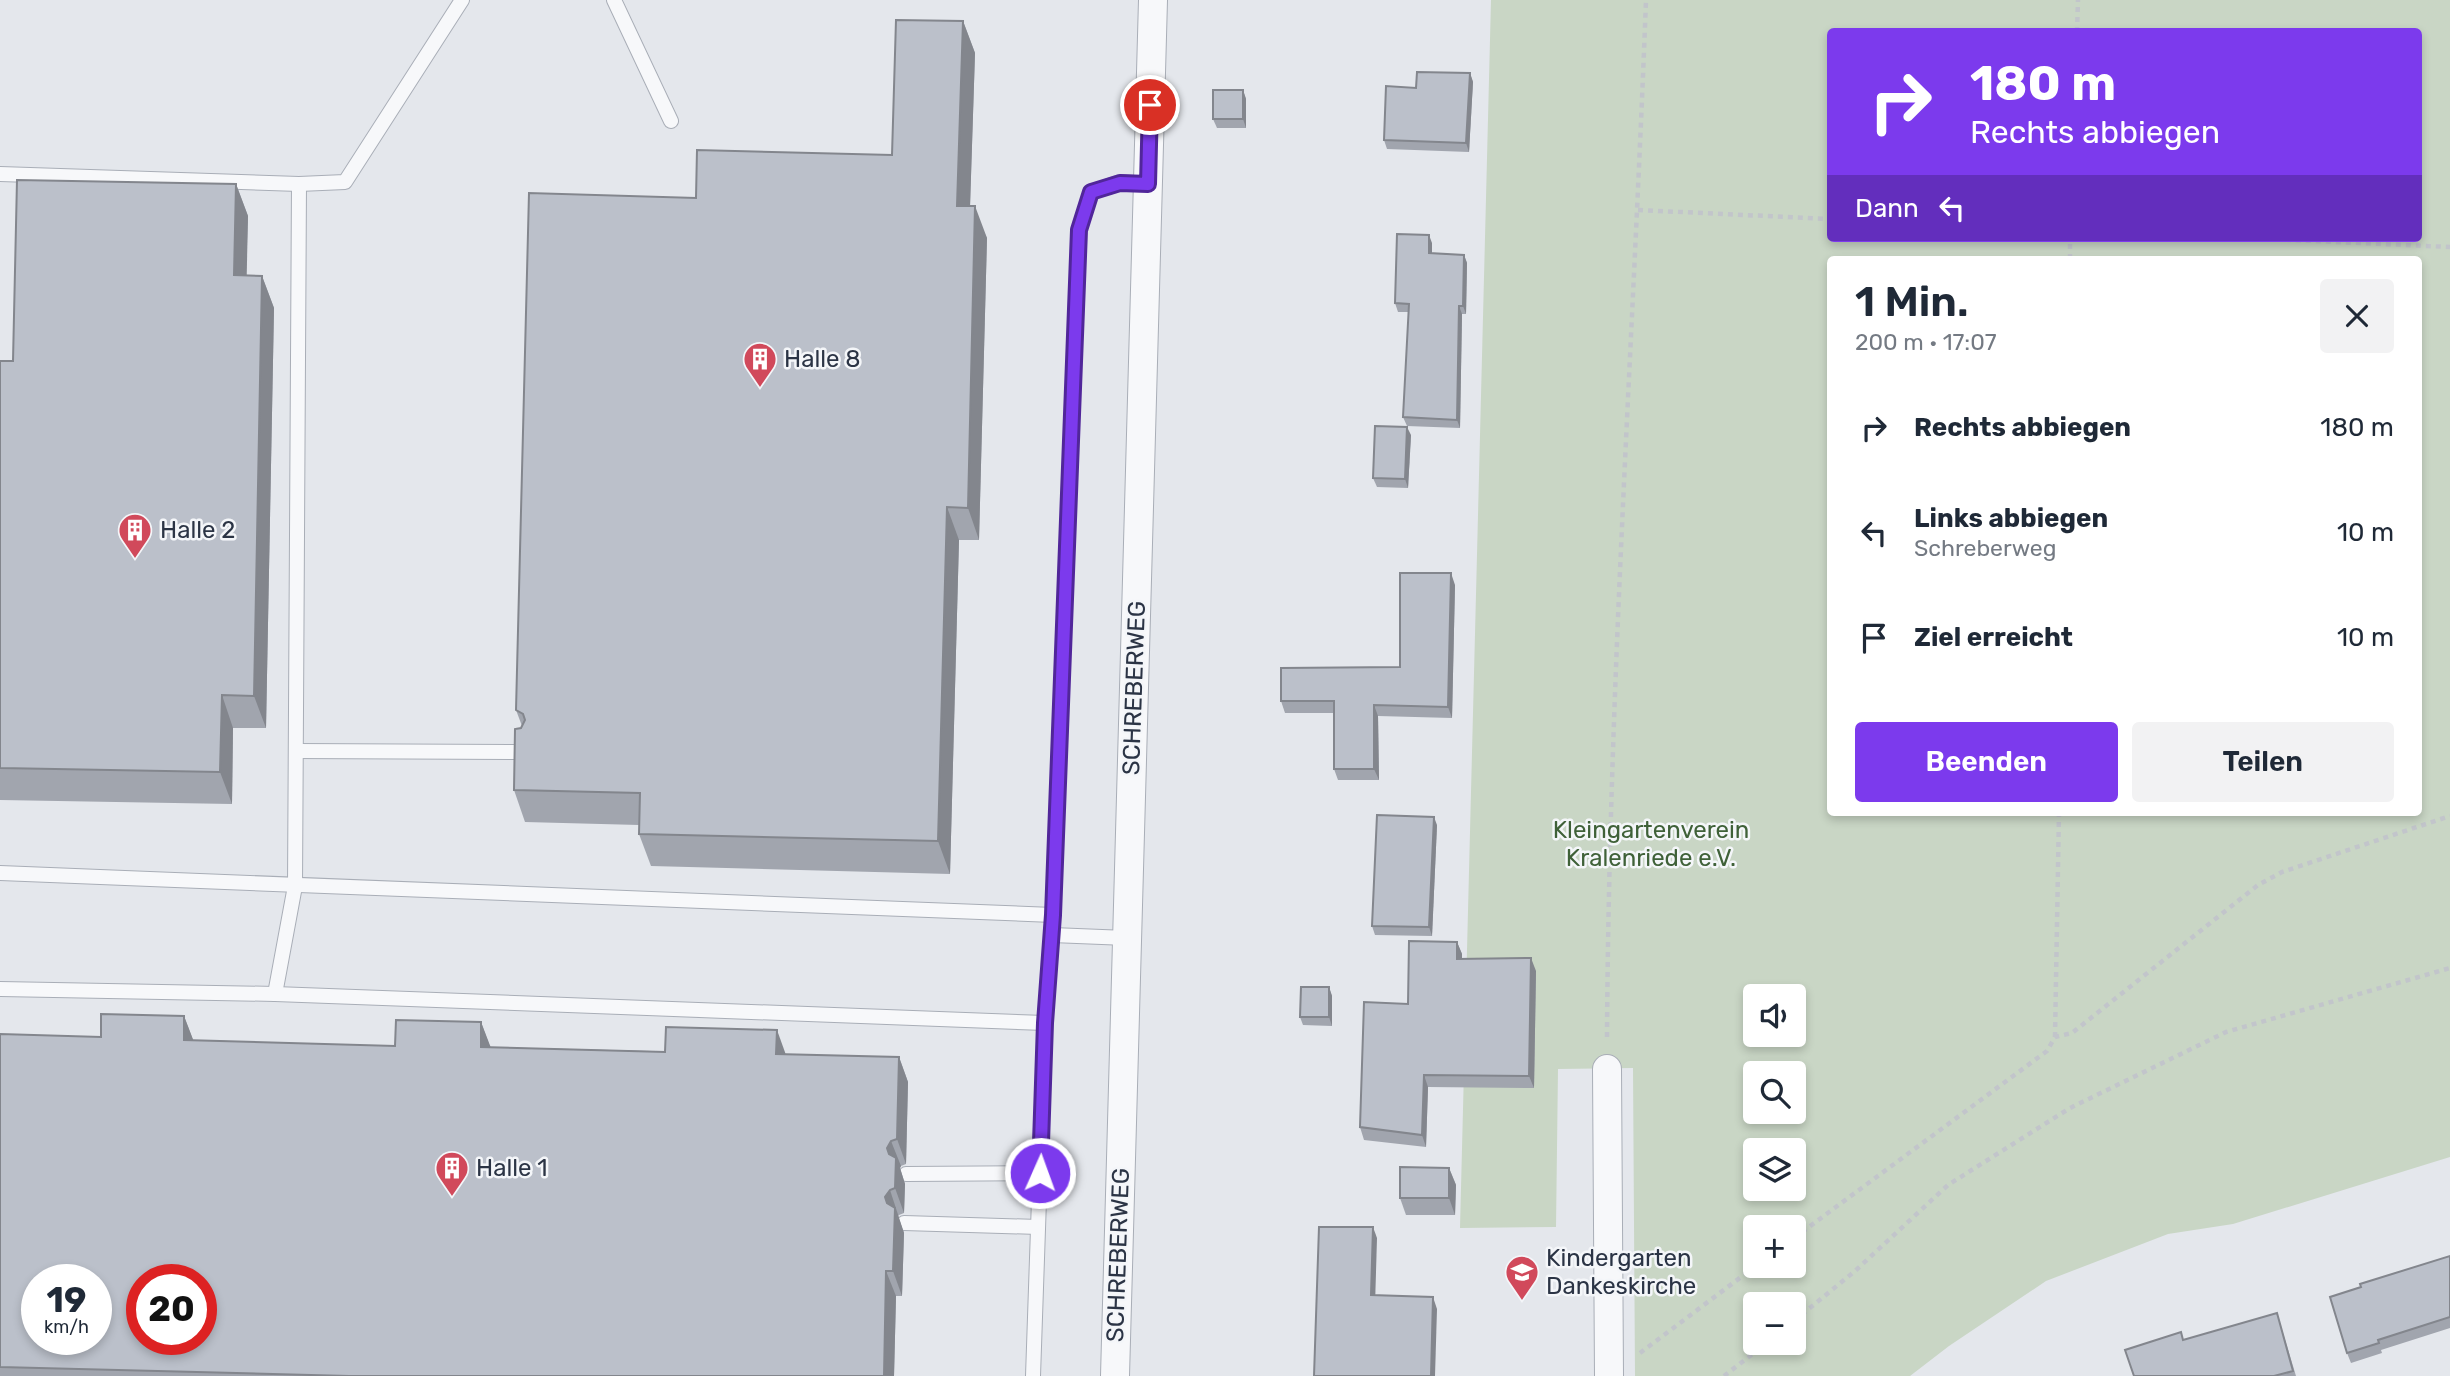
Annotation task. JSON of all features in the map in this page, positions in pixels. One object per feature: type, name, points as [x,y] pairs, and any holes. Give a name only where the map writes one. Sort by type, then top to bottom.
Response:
[{"type":"street","name":"SCHREBERWEG","points":[[1115,1376],[1153,0]]},
{"type":"street","points":[[1607,1069],[1609,1376]]},
{"type":"lane","points":[[0,174],[299,184],[345,182],[463,0]]},
{"type":"lane","points":[[614,0],[671,121]]},
{"type":"lane","points":[[1032,1376],[1079,230],[1091,192],[1120,183],[1148,184]]},
{"type":"lane","points":[[275,994],[295,886],[299,184]]},
{"type":"lane","points":[[296,751],[527,752]]},
{"type":"lane","points":[[0,873],[1053,915]]},
{"type":"lane","points":[[1052,935],[1127,938]]},
{"type":"lane","points":[[0,989],[275,994],[1045,1023]]},
{"type":"lane","points":[[906,1174],[1040,1173]]},
{"type":"lane","points":[[904,1223],[1038,1227]]},
{"type":"path","points":[[1607,1069],[1610,885],[1621,573],[1646,0]]},
{"type":"path","points":[[2077,28],[2078,0]]},
{"type":"path","points":[[1638,210],[1827,219]]},
{"type":"path","points":[[2337,242],[2450,247]]},
{"type":"path","points":[[1806,1229],[2047,1051],[2055,1037],[2059,816]]},
{"type":"path","points":[[2055,1037],[2072,1033],[2258,885],[2282,872],[2450,816]]},
{"type":"path","points":[[1806,1311],[1855,1271],[1948,1185],[2070,1108],[2226,1032],[2450,968]]},
{"type":"path","points":[[1635,1356],[1743,1275]]},
{"type":"path","points":[[1724,1376],[1751,1355]]},
{"type":"green space","name":"Kleingartenverein Kralenriede e.V.","points":[[1491,0],[2450,0],[2450,1157],[2233,1224],[2168,1234],[2046,1281],[1949,1346],[1910,1376],[1635,1376],[1633,1068],[1558,1069],[1556,1227],[1460,1228]]},
{"type":"building","name":"Halle 8","points":[[896,20],[963,21],[957,206],[975,206],[968,508],[947,507],[938,841],[639,834],[640,793],[514,790],[515,729],[521,728],[525,720],[523,714],[516,710],[529,193],[696,198],[697,150],[892,155]]},
{"type":"building","points":[[1417,72],[1470,73],[1466,143],[1384,140],[1386,86],[1416,88]]},
{"type":"building","points":[[1213,90],[1243,90],[1243,119],[1213,119]]},
{"type":"building","name":"Halle 2","points":[[17,180],[236,184],[234,275],[262,276],[254,696],[222,695],[220,772],[0,768],[0,361],[13,361]]},
{"type":"building","points":[[1397,234],[1429,235],[1429,253],[1464,255],[1463,306],[1459,306],[1457,420],[1403,417],[1409,304],[1395,303]]},
{"type":"building","points":[[1375,426],[1407,427],[1405,479],[1373,478]]},
{"type":"building","points":[[1400,573],[1451,573],[1448,707],[1374,705],[1374,769],[1334,769],[1334,701],[1281,701],[1281,668],[1400,667]]},
{"type":"building","points":[[1377,815],[1434,817],[1429,927],[1372,926]]},
{"type":"building","points":[[1409,941],[1457,942],[1457,959],[1531,958],[1529,1076],[1424,1075],[1422,1135],[1360,1127],[1364,1002],[1408,1004]]},
{"type":"building","points":[[1301,987],[1329,987],[1329,1017],[1300,1017]]},
{"type":"building","name":"Halle 1","points":[[101,1014],[184,1016],[184,1040],[395,1046],[396,1020],[481,1022],[481,1047],[665,1052],[666,1027],[777,1030],[776,1054],[899,1057],[897,1139],[891,1141],[887,1148],[889,1154],[896,1158],[895,1188],[885,1197],[887,1203],[895,1208],[893,1271],[886,1271],[884,1376],[349,1376],[0,1367],[0,1034],[101,1037]]},
{"type":"building","points":[[1400,1167],[1449,1168],[1449,1198],[1400,1198]]},
{"type":"building","points":[[1319,1227],[1373,1227],[1371,1295],[1433,1297],[1431,1376],[1314,1376]]},
{"type":"building","points":[[2450,1256],[2450,1317],[2347,1353],[2330,1297],[2361,1287],[2360,1284]]},
{"type":"building","points":[[2277,1313],[2293,1371],[2274,1376],[2134,1376],[2125,1350],[2181,1332],[2183,1340]]},
{"type":"place","name":"Halle 8","points":[[760,389]]},
{"type":"place","name":"Halle 2","points":[[135,560]]},
{"type":"place","name":"Halle 1","points":[[452,1198]]},
{"type":"place","name":"Kindergarten Dankeskirche","points":[[1522,1302]]},
{"type":"route","points":[[1040,1173],[1045,1023],[1053,915],[1079,230],[1091,192],[1120,183],[1148,184],[1150,105]]}]
